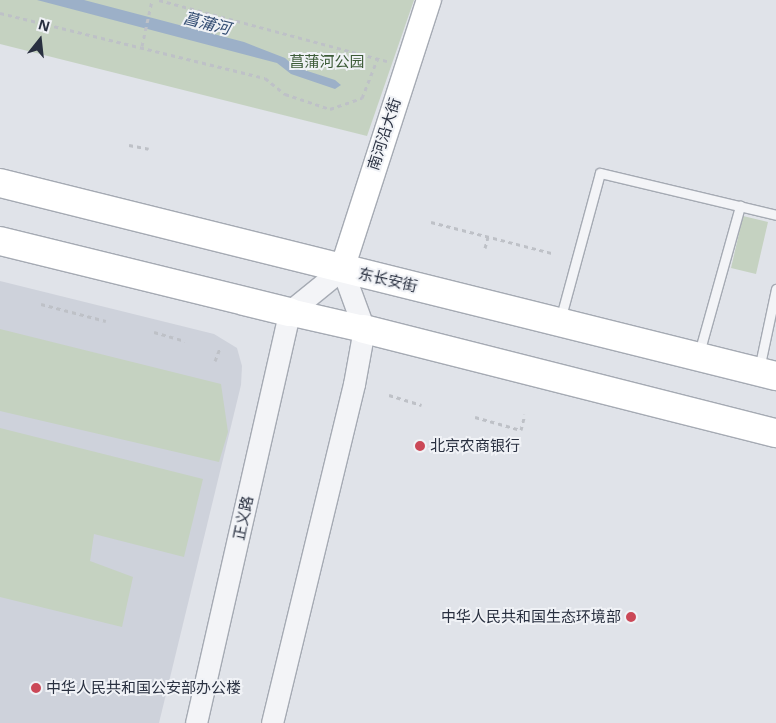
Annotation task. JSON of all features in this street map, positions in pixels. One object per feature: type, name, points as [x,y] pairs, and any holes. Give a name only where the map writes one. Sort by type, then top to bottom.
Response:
[{"type":"highway","name":"东长安街","points":[[0,182],[342,269],[560,320],[767,374]]},
{"type":"highway","points":[[0,241],[289,312]]},
{"type":"highway","points":[[364,329],[776,433]]},
{"type":"main road","name":"南河沿大街","points":[[342,269],[429,0]]},
{"type":"main road","points":[[289,312],[364,329]]},
{"type":"street","points":[[272,723],[354,384],[364,329],[342,269],[289,312]]},
{"type":"street","name":"正义路","points":[[196,723],[289,312]]},
{"type":"lane","points":[[560,320],[600,173],[776,215]]},
{"type":"lane","points":[[698,355],[740,206]]},
{"type":"lane","points":[[767,374],[776,289]]},
{"type":"path","points":[[142,46],[152,0]]},
{"type":"path","points":[[159,0],[377,60],[407,64]]},
{"type":"path","points":[[0,13],[142,46],[265,78],[285,94],[330,109],[362,98],[377,60]]},
{"type":"path","points":[[129,145],[149,149]]},
{"type":"path","points":[[432,222],[552,253]]},
{"type":"path","points":[[486,248],[488,237]]},
{"type":"path","points":[[41,304],[106,321]]},
{"type":"path","points":[[154,332],[185,342]]},
{"type":"path","points":[[215,361],[220,348]]},
{"type":"path","points":[[389,395],[422,405]]},
{"type":"path","points":[[475,417],[521,430],[525,414]]},
{"type":"shaded area","points":[[0,281],[214,334],[237,348],[242,366],[241,385],[159,723],[0,723]]},
{"type":"green space","name":"菖蒲河公园","points":[[0,0],[414,0],[367,136],[0,44]]},
{"type":"green space","points":[[743,216],[768,222],[756,274],[731,268]]},
{"type":"green space","points":[[0,329],[221,384],[228,432],[219,462],[0,411]]},
{"type":"green space","points":[[0,428],[203,479],[184,557],[94,534],[90,561],[133,577],[122,627],[0,597]]},
{"type":"water","points":[[37,0],[84,0],[244,42],[285,58],[295,67],[335,80],[341,85],[335,89],[291,74],[277,63]]},
{"type":"place","name":"北京农商银行","points":[[420,446]]},
{"type":"place","name":"中华人民共和国生态环境部","points":[[631,617]]},
{"type":"place","name":"中华人民共和国公安部办公楼","points":[[36,688]]},
{"type":"water label","name":"菖蒲河","points":[[207,23]]}]
